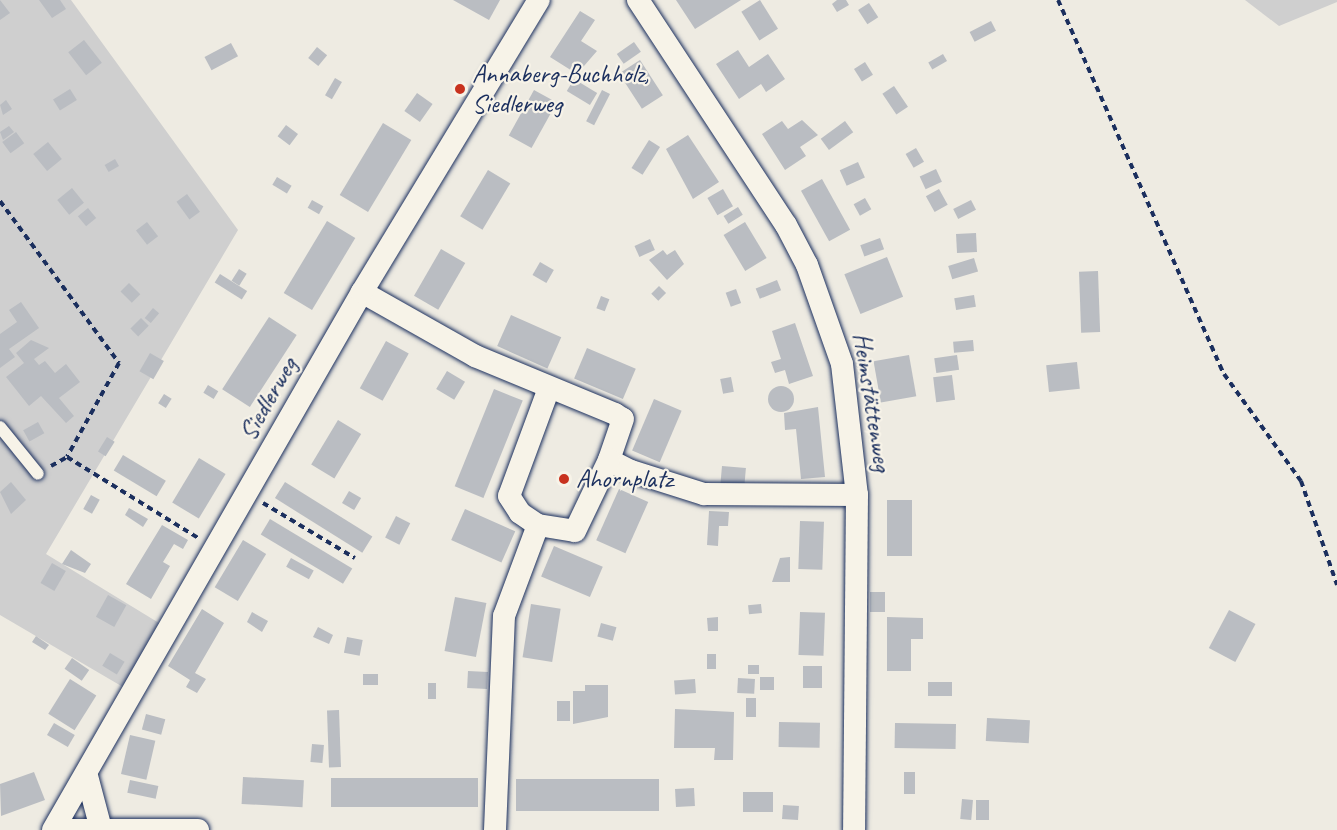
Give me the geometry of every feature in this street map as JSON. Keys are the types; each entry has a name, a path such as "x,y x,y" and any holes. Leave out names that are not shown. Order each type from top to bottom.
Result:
{"street":[{"name":"Siedlerweg","path":"52,830 87,776 109,726 247,494 362,292 539,0"},
{"name":"Heimstättenweg","path":"638,0 807,265 842,364 856,495 854,830"},
{"path":"362,292 475,356 623,419 609,459 575,531 538,525 509,496 549,388"},
{"path":"609,459 686,492 856,495"},
{"path":"495,830 504,616 538,525"},
{"path":"87,776 102,829"},
{"path":"69,830 198,830"}],"lane":[{"path":"0,427 38,474"}],"path":[{"path":"1058,0 1224,374 1301,481 1337,585"},
{"path":"0,201 119,363 67,458 38,474"},
{"path":"67,458 214,548"},
{"path":"247,494 355,558"}],"shaded area":[{"path":"0,0 71,0 238,230 46,554 159,623 123,687 0,615"},
{"path":"1245,0 1337,0 1337,2 1279,26"}],"building":[{"path":"0,0 10,13 0,20"},
{"path":"39,0 60,0 66,9 52,18"},
{"path":"453,0 500,0 489,20"},
{"path":"676,0 741,0 695,29"},
{"path":"760,0 778,29 759,40 741,12"},
{"path":"837,0 846,0 849,5 837,12 832,4"},
{"path":"869,3 878,17 867,24 858,10"},
{"path":"580,11 595,20 581,41 597,51 577,74 550,57"},
{"path":"991,21 996,31 975,42 970,32"},
{"path":"84,40 102,63 86,75 68,52"},
{"path":"634,42 641,52 624,64 617,54"},
{"path":"231,43 238,56 212,70 205,57"},
{"path":"317,47 327,55 318,66 308,58"},
{"path":"738,50 749,67 768,54 785,79 766,92 761,84 739,99 716,64"},
{"path":"943,54 947,61 932,69 928,62"},
{"path":"640,60 663,95 642,109 619,74"},
{"path":"865,62 873,75 862,82 854,69"},
{"path":"335,78 342,82 332,99 325,95"},
{"path":"574,79 597,93 590,105 567,91"},
{"path":"894,86 908,107 896,115 882,94"},
{"path":"70,89 77,100 60,111 53,100"},
{"path":"534,90 557,103 532,148 509,135"},
{"path":"602,90 610,94 594,125 586,121"},
{"path":"417,93 433,104 420,122 404,111"},
{"path":"6,100 12,109 3,115 0,105"},
{"path":"802,120 818,135 800,147 806,156 785,170 762,134 782,121 788,129"},
{"path":"845,121 853,132 829,150 821,139"},
{"path":"383,123 411,140 368,212 340,195"},
{"path":"286,125 298,134 290,145 278,136"},
{"path":"9,126 14,132 3,140 0,132"},
{"path":"16,132 24,143 10,153 2,142"},
{"path":"688,135 719,182 693,199 666,149"},
{"path":"649,140 660,147 643,175 632,168"},
{"path":"48,142 62,159 47,171 33,154"},
{"path":"916,148 924,162 914,168 906,154"},
{"path":"115,159 119,166 109,172 105,165"},
{"path":"858,162 865,178 847,186 840,170"},
{"path":"936,169 942,182 926,189 920,177"},
{"path":"488,170 510,183 482,230 460,216"},
{"path":"277,177 292,186 287,193 272,185"},
{"path":"822,179 850,230 829,241 801,191"},
{"path":"72,188 84,203 69,215 57,200"},
{"path":"723,189 733,206 717,215 707,198"},
{"path":"939,189 948,205 935,212 926,196"},
{"path":"187,194 200,212 189,219 176,202"},
{"path":"865,198 871,209 860,216 854,204"},
{"path":"312,200 323,206 319,214 308,208"},
{"path":"971,200 976,210 958,219 953,209"},
{"path":"738,207 743,215 728,224 724,216"},
{"path":"88,208 96,218 86,226 78,216"},
{"path":"327,221 355,238 312,310 284,293"},
{"path":"147,222 158,236 147,245 136,231"},
{"path":"745,222 767,258 745,271 724,235"},
{"path":"976,233 977,252 957,253 956,234"},
{"path":"880,238 884,249 864,256 860,245"},
{"path":"650,239 655,250 639,257 634,246"},
{"path":"441,249 465,263 438,310 414,296"},
{"path":"663,250 667,255 675,250 684,264 667,280 649,260"},
{"path":"887,257 903,297 860,314 844,274"},
{"path":"974,258 978,271 952,279 948,266"},
{"path":"540,262 554,270 546,283 532,275"},
{"path":"239,269 247,274 239,286 232,281"},
{"path":"1098,271 1100,332 1081,333 1079,272"},
{"path":"220,274 247,291 242,299 215,282"},
{"path":"777,280 781,290 760,299 756,289"},
{"path":"129,283 140,294 132,303 121,291"},
{"path":"659,286 666,293 658,301 651,294"},
{"path":"736,289 741,303 731,307 726,293"},
{"path":"974,295 976,307 956,310 954,298"},
{"path":"601,296 609,299 605,311 596,308"},
{"path":"21,302 39,328 9,349 15,357 0,368 0,334 17,322 9,310"},
{"path":"153,308 159,313 151,323 145,318"},
{"path":"511,315 561,337 547,368 497,346"},
{"path":"269,317 297,335 250,407 222,389"},
{"path":"141,318 149,326 138,336 130,329"},
{"path":"795,323 813,376 789,384 785,370 775,373 771,362 781,359 772,331"},
{"path":"31,340 49,348 34,359 39,365 45,361 55,373 66,364 80,382 59,398 74,416 66,423 41,396 29,406 6,377 24,363 16,353"},
{"path":"973,340 974,351 954,353 953,342"},
{"path":"386,341 409,354 383,401 360,388"},
{"path":"587,348 636,369 623,399 574,378"},
{"path":"150,353 164,361 153,379 140,371"},
{"path":"909,355 916,396 881,403 874,361"},
{"path":"957,355 959,370 936,373 934,358"},
{"path":"1077,362 1080,389 1049,392 1046,365"},
{"path":"447,371 465,382 454,400 436,389"},
{"path":"952,375 955,400 936,402 933,377"},
{"path":"731,377 734,392 723,394 720,379"},
{"path":"208,385 218,391 214,399 203,393"},
{"path":"781,386 790,390 794,399 790,408 781,412 772,408 768,399 772,390"},
{"path":"494,389 523,401 483,498 455,486"},
{"path":"164,394 172,399 166,408 158,403"},
{"path":"654,399 682,411 660,462 632,451"},
{"path":"818,407 825,477 801,479 796,429 785,430 784,413"},
{"path":"338,420 361,434 334,478 311,465"},
{"path":"38,422 44,433 29,442 23,430"},
{"path":"107,437 115,442 106,456 98,451"},
{"path":"123,455 166,481 157,496 114,470"},
{"path":"199,458 226,474 199,519 172,503"},
{"path":"722,466 746,468 744,489 720,487"},
{"path":"11,482 26,500 11,514 0,492"},
{"path":"285,482 372,537 362,553 275,498"},
{"path":"619,489 648,502 625,553 596,540"},
{"path":"349,491 361,498 354,510 342,503"},
{"path":"91,495 100,500 92,514 83,509"},
{"path":"887,500 912,500 912,556 887,556"},
{"path":"129,508 148,519 143,527 125,515"},
{"path":"465,509 515,531 501,562 451,540"},
{"path":"709,511 729,512 728,526 719,526 718,546 707,545"},
{"path":"396,516 410,523 399,545 385,537"},
{"path":"270,519 352,568 343,584 261,534"},
{"path":"800,521 824,522 822,570 798,569"},
{"path":"162,525 188,540 183,549 174,544 163,562 170,566 151,599 126,584"},
{"path":"243,540 266,554 238,601 215,587"},
{"path":"554,546 603,567 590,597 541,576"},
{"path":"71,550 91,564 85,573 62,564"},
{"path":"790,557 790,582 772,582 780,558"},
{"path":"291,558 314,571 309,579 286,567"},
{"path":"52,563 66,571 54,591 41,583"},
{"path":"870,592 885,592 885,612 870,612"},
{"path":"108,595 126,605 114,627 96,617"},
{"path":"455,597 486,603 476,657 445,651"},
{"path":"531,604 561,609 552,662 523,657"},
{"path":"761,604 762,613 749,614 748,605"},
{"path":"202,609 224,623 195,673 206,679 197,693 186,687 190,680 168,666"},
{"path":"1229,610 1255,624 1235,662 1209,648"},
{"path":"252,612 268,621 262,632 247,622"},
{"path":"800,612 825,613 823,656 798,655"},
{"path":"718,617 718,631 708,631 707,618"},
{"path":"887,617 923,618 923,639 911,639 911,671 887,671"},
{"path":"601,623 616,627 613,641 597,637"},
{"path":"318,627 333,635 329,644 313,637"},
{"path":"36,636 49,645 45,650 32,642"},
{"path":"347,637 363,640 360,656 344,653"},
{"path":"110,653 125,662 117,675 102,666"},
{"path":"707,654 716,654 716,669 707,669"},
{"path":"72,658 89,670 82,681 65,669"},
{"path":"748,665 759,665 759,674 748,674"},
{"path":"803,666 822,666 822,688 803,688"},
{"path":"468,671 488,672 487,689 467,688"},
{"path":"363,674 378,674 378,685 363,685"},
{"path":"760,677 774,677 774,690 760,690"},
{"path":"738,678 755,679 754,694 737,693"},
{"path":"70,679 96,695 75,730 48,714"},
{"path":"695,679 696,693 675,694 674,680"},
{"path":"928,682 952,682 952,696 928,696"},
{"path":"428,683 436,683 436,699 428,699"},
{"path":"585,685 608,685 608,717 573,724 573,691 585,691"},
{"path":"746,698 756,698 756,717 746,717"},
{"path":"557,701 570,701 570,721 557,721"},
{"path":"675,709 734,712 733,760 714,760 715,748 674,748"},
{"path":"327,710 339,710 341,767 329,767"},
{"path":"146,714 165,719 161,735 142,729"},
{"path":"987,718 1030,720 1029,743 986,741"},
{"path":"779,722 820,723 820,748 779,747"},
{"path":"54,723 75,735 68,747 47,735"},
{"path":"895,723 956,724 956,749 895,748"},
{"path":"130,735 155,741 146,780 121,774"},
{"path":"312,744 324,745 322,763 310,762"},
{"path":"34,772 45,800 1,816 0,784"},
{"path":"904,772 915,772 915,794 904,794"},
{"path":"243,777 304,780 303,807 242,804"},
{"path":"331,778 478,778 478,807 331,807"},
{"path":"516,779 659,779 659,811 516,811"},
{"path":"130,780 158,786 156,799 127,793"},
{"path":"694,788 695,806 676,807 675,789"},
{"path":"743,792 773,792 773,812 743,812"},
{"path":"962,799 973,800 971,820 960,819"},
{"path":"976,800 989,800 989,820 976,820"},
{"path":"783,805 799,806 798,820 782,819"}],"place":[{"name":"Annaberg-Buchholz, Siedlerweg","path":"460,89"},
{"name":"Ahornplatz","path":"564,479"}]}
